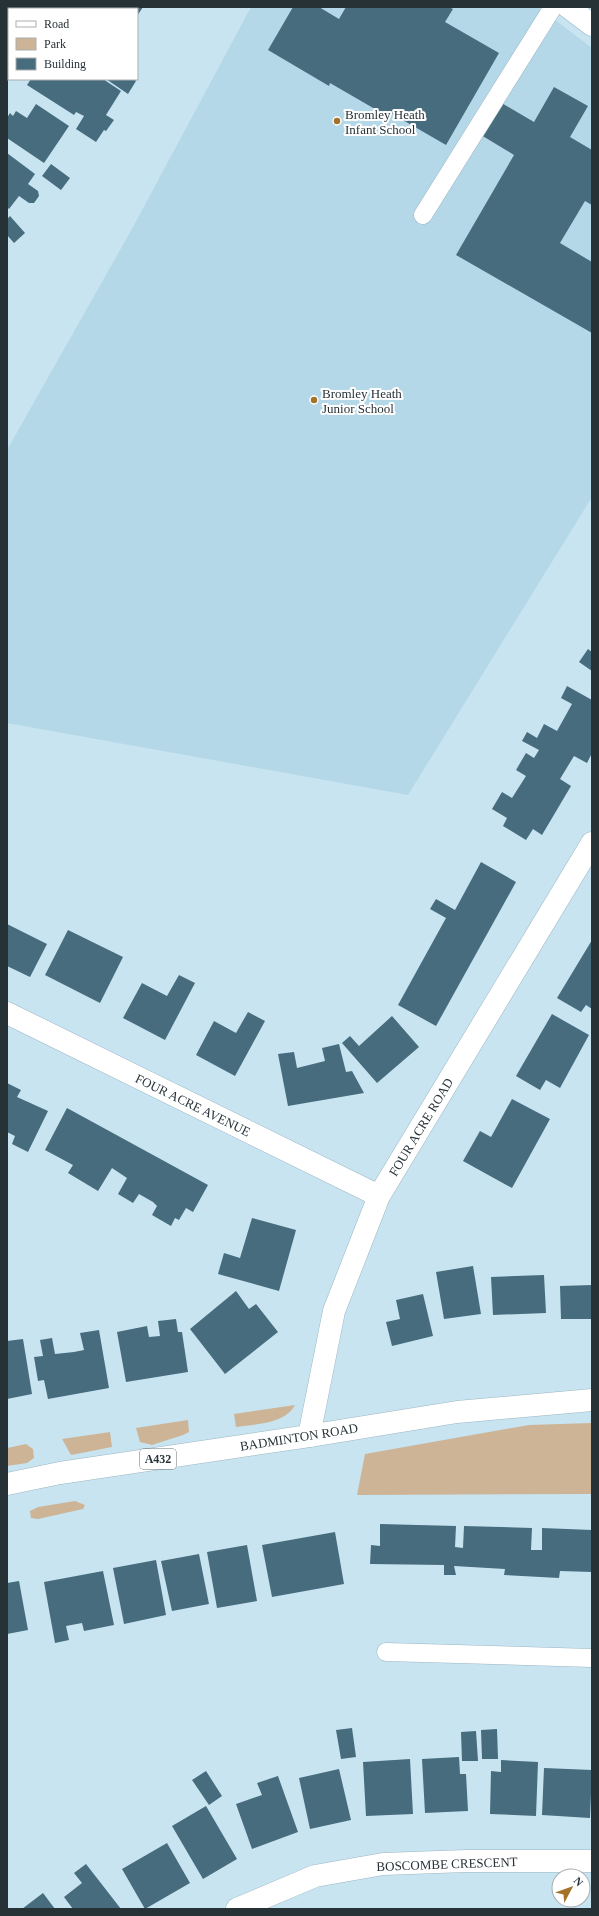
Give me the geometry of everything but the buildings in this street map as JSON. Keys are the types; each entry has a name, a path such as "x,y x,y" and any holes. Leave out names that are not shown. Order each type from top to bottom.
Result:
{"street":[{"path":"568,7 592,25"},
{"name":"FOUR ACRE ROAD","path":"310,1436 334,1311 379,1196 592,843"},
{"name":"FOUR ACRE AVENUE","path":"7,1013 379,1196"},
{"name":"BADMINTON ROAD","path":"7,1484 60,1474 457,1412 592,1400"},
{"name":"BOSCOMBE CRESCENT","path":"237,1909 315,1876 383,1864 466,1861 592,1861"}],"lane":[{"path":"423,215 553,7"},
{"path":"386,1652 592,1658"}],"shaded area":[{"name":"Bromley Heath Junior School","path":"251,7 538,7 592,48 592,497 408,795 7,723 7,450 133,227"}],"green space":[{"path":"295,1405 284,1416 277,1420 261,1424 236,1427 234,1414"},
{"path":"188,1420 189,1432 183,1435 152,1445 140,1442 136,1428"},
{"path":"592,1423 592,1494 357,1495 365,1454 529,1425"},
{"path":"110,1432 112,1447 71,1455 62,1439"},
{"path":"26,1444 33,1449 34,1458 27,1463 7,1466 7,1448"},
{"path":"75,1501 85,1505 83,1509 38,1519 31,1518 30,1511 38,1507"}],"place":[{"name":"Bromley Heath Infant School","path":"337,121"},
{"name":"Bromley Heath Junior School","path":"314,400"}]}
